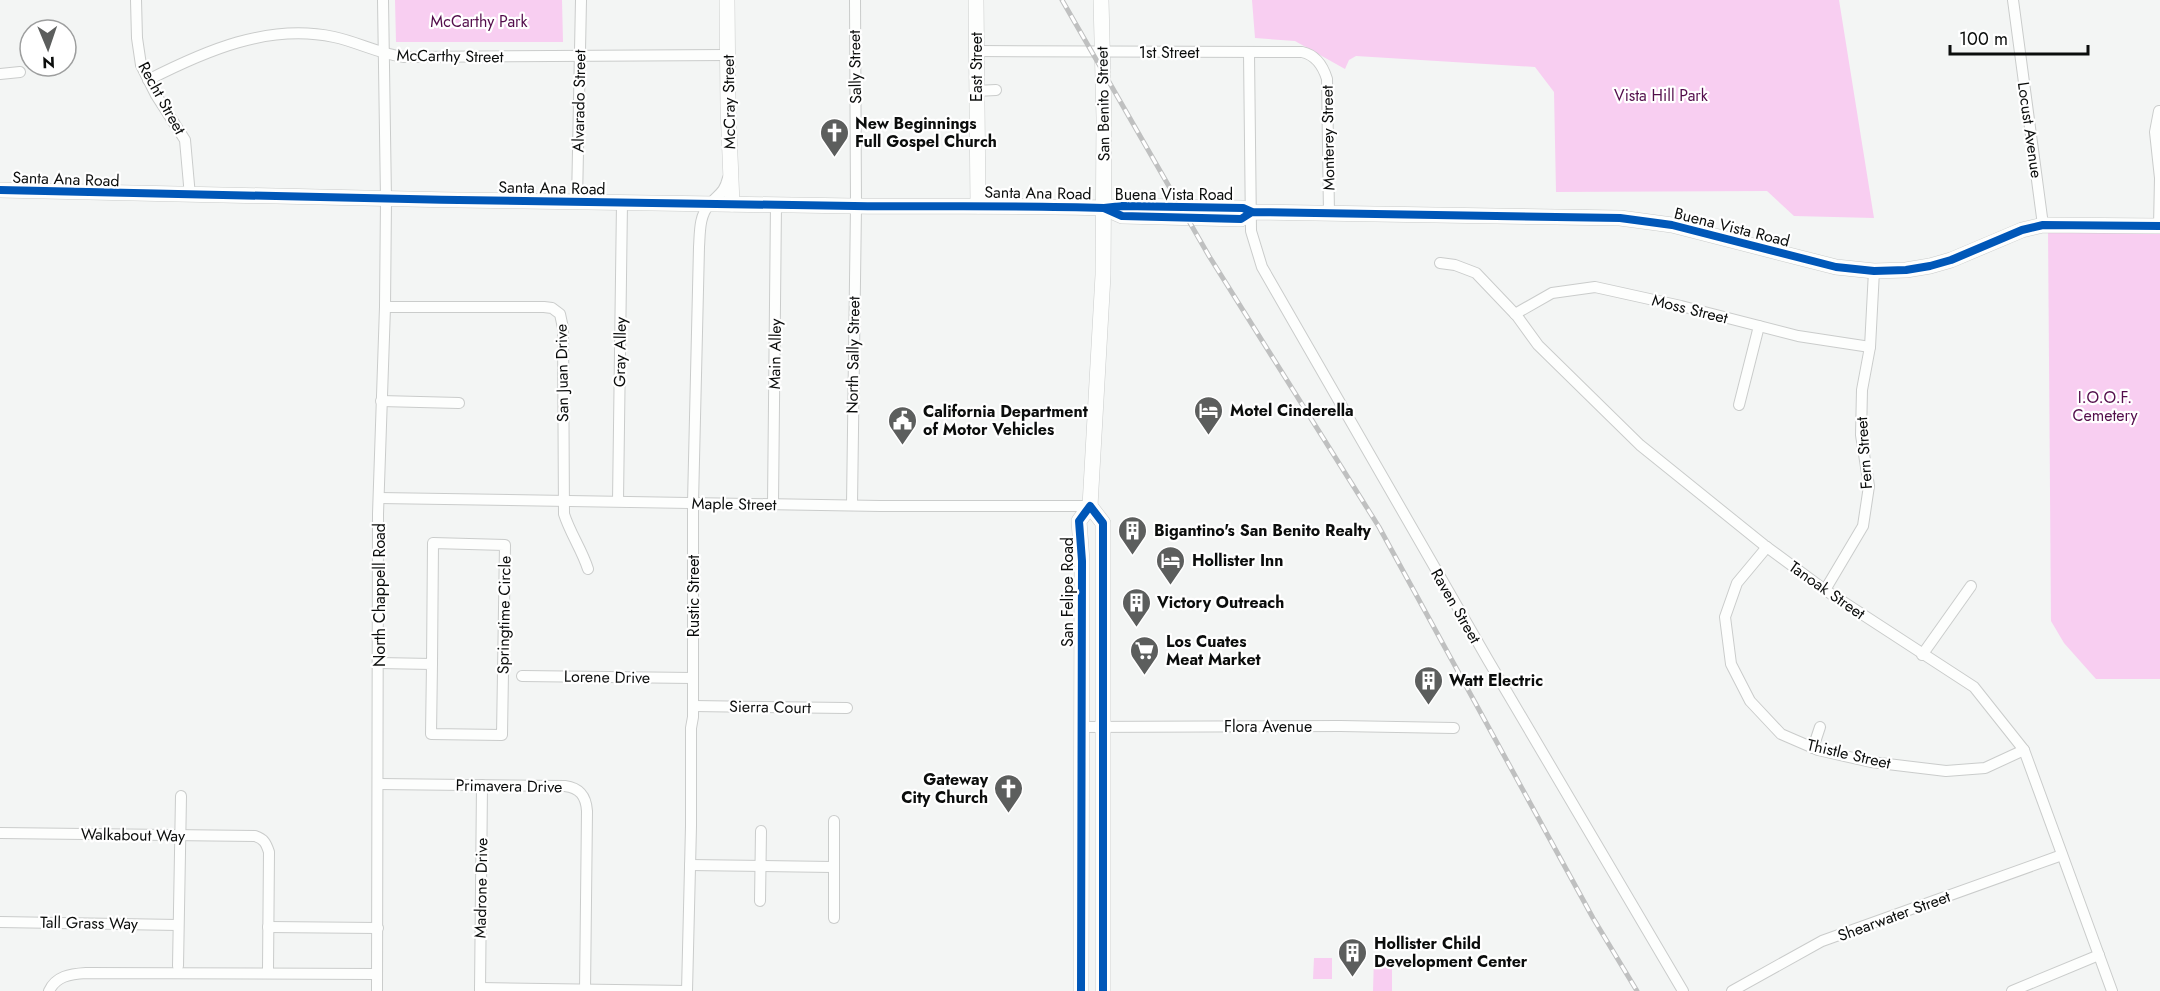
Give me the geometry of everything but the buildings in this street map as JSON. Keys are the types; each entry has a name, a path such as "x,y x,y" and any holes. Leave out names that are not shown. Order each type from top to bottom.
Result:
{"street":[{"name":"Recht Street","path":"136,0 139,56 148,80 185,140 190,196"},
{"name":"North Chappell Road","path":"377,991 379,498 386,199 384,0"},
{"name":"Alvarado Street","path":"577,201 581,0"},
{"name":"McCray Street","path":"727,0 732,204"},
{"name":"Sally Street","path":"855,0 856,206"},
{"name":"East Street","path":"976,0 975,91 978,206"},
{"name":"San Benito Street","path":"1101,0 1104,208"},
{"name":"Locust Avenue","path":"2013,0 2043,225"},
{"name":"McCarthy Street","path":"148,80 219,47 248,39 301,34 334,37 384,54 404,57 728,56"},
{"name":"1st Street","path":"975,51 1302,52 1309,54 1321,65"},
{"name":"Raven Street","path":"1249,53 1251,231 1262,267 1494,670 1683,991"},
{"name":"Monterey Street","path":"1321,65 1327,80 1328,91 1329,214"},
{"path":"0,74 18,72"},
{"path":"975,91 996,90"},
{"path":"2159,111 2155,132 2160,178 2159,226"},
{"name":"Rustic Street","path":"687,991 693,706 693,503 699,247 701,221 710,204 726,188 731,169"},
{"name":"Santa Ana Road","path":"0,190 190,196 856,206 1039,205 1104,208"},
{"name":"Gray Alley","path":"618,501 622,203"},
{"name":"Main Alley","path":"773,504 776,204"},
{"name":"North Sally Street","path":"852,505 856,206"},
{"name":"Buena Vista Road","path":"1104,208 1122,206 1243,208 1252,212 1620,218 1672,225 1836,267 1875,271 1906,270 1930,266 1951,260 2022,230 2043,225 2159,226"},
{"name":"San Felipe Road","path":"1081,991 1082,561 1079,521 1090,506 1103,275 1104,208"},
{"name":"Tanoak Street","path":"1440,263 1455,265 1476,273 1515,314 1538,345 1640,445 1767,547 1825,590 1974,687 2024,750 2112,991"},
{"name":"Fern Street","path":"1825,590 1863,526 1869,486 1861,435 1862,390 1870,347 1875,271"},
{"name":"Moss Street","path":"1515,314 1552,293 1595,287 1798,336 1870,347"},
{"name":"San Juan Drive","path":"385,307 544,307 560,314 563,328 563,501"},
{"path":"1739,405 1759,326"},
{"path":"381,401 459,403"},
{"name":"Maple Street","path":"379,498 1090,506"},
{"path":"563,501 568,525 583,553 588,569"},
{"path":"1090,506 1103,523 1102,991"},
{"name":"Springtime Circle","path":"433,543 505,544 502,735 431,734 432,664 433,543"},
{"name":"Thistle Street","path":"1767,547 1737,583 1725,617 1731,664 1750,700 1780,734 1813,748 1871,762 1946,771 1985,768 2024,750"},
{"path":"1922,655 1971,586"},
{"path":"379,663 432,664"},
{"name":"Lorene Drive","path":"522,676 693,678"},
{"name":"Sierra Court","path":"693,706 847,708"},
{"name":"Flora Avenue","path":"1081,727 1455,728"},
{"path":"1813,748 1820,727"},
{"name":"Primavera Drive","path":"379,784 565,786 577,789 585,799 587,822 585,991"},
{"name":"Madrone Drive","path":"480,989 482,785"},
{"path":"178,966 181,796"},
{"path":"834,821 834,918"},
{"path":"760,901 761,831"},
{"name":"Walkabout Way","path":"0,833 255,836 265,842 269,852 268,927"},
{"name":"Shearwater Street","path":"1732,991 1822,941 2062,855"},
{"path":"690,865 833,867"},
{"name":"Tall Grass Way","path":"0,922 178,925"},
{"path":"268,969 268,927 378,928"},
{"path":"2012,991 2099,955"},
{"path":"49,991 61,978 86,973 377,974"},
{"path":"480,989 687,991"}],"green space":[{"name":"McCarthy Park","path":"395,0 562,0 563,42 396,42"},
{"name":"Vista Hill Park","path":"1252,0 1839,0 1874,218 1794,216 1767,191 1556,192 1554,92 1535,67 1356,56 1349,60 1345,69 1295,41 1255,38"},
{"name":"I.O.O.F. Cemetery","path":"2048,230 2160,234 2160,679 2096,679 2064,643 2051,621"},
{"path":"1374,957 1392,957 1392,991 1373,991"},
{"path":"1314,958 1332,958 1332,979 1313,979"}],"railway":[{"path":"1062,0 1209,256 1379,527 1593,918 1637,991"}],"cycle path":[{"path":"0,190 534,201 1104,208"},
{"path":"1252,212 1241,219 1122,216 1104,208 1122,206 1243,208 1252,212 1620,218 1672,225 1836,267 1874,271 1906,270 1930,266 1951,260 2022,230 2043,225 2160,226"},
{"path":"1081,991 1082,561 1079,521 1090,506 1103,523 1103,991"}],"place":[{"name":"New Beginnings Full Gospel Church","path":"834,158"},
{"name":"Motel Cinderella","path":"1209,436"},
{"name":"California Department of Motor Vehicles","path":"902,446"},
{"name":"Bigantino's San Benito Realty","path":"1133,556"},
{"name":"Hollister Inn","path":"1171,586"},
{"name":"Victory Outreach","path":"1136,628"},
{"name":"Los Cuates Meat Market","path":"1145,676"},
{"name":"Watt Electric","path":"1428,706"},
{"name":"Gateway City Church","path":"1009,814"},
{"name":"Hollister Child Development Center","path":"1353,978"}]}
